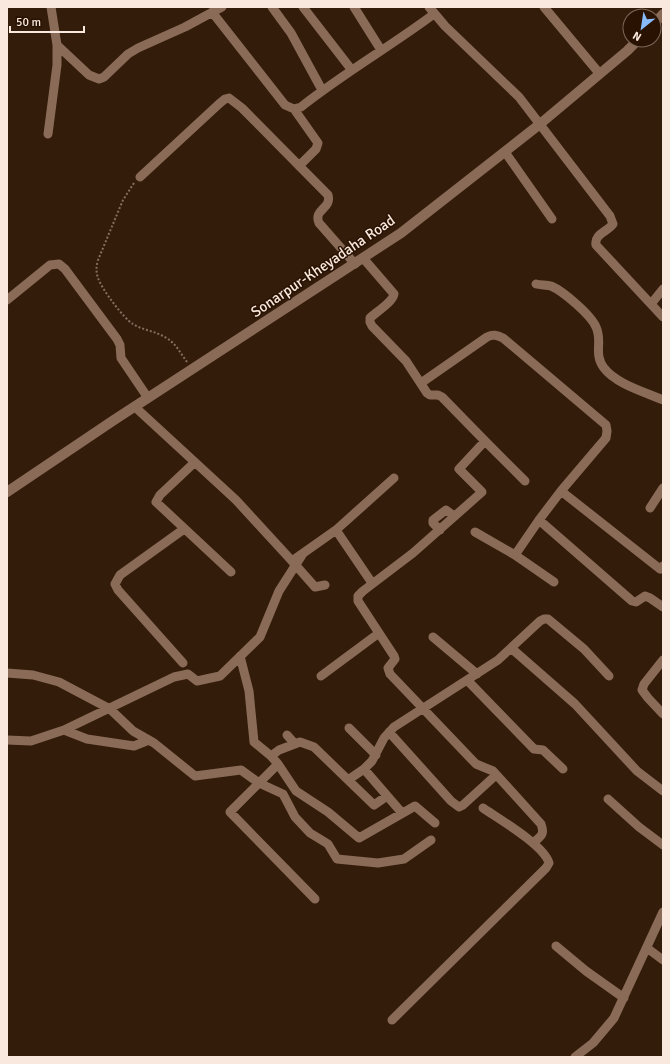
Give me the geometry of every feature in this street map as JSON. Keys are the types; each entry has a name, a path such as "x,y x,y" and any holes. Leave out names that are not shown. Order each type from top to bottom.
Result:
{"main road":[{"name":"Sonarpur-Kheyadaha Road","path":"7,492 401,233 540,124 630,48"}],"street":[{"path":"48,134 57,65 57,45 51,7"},
{"path":"57,45 89,74 99,79 104,77 128,54 138,48 185,28 222,7"},
{"path":"272,7 291,33 322,90"},
{"path":"303,7 351,69"},
{"path":"354,7 381,50"},
{"path":"544,7 599,74"},
{"path":"294,109 301,106 351,69 402,38 431,10 519,97 610,216 613,224 597,237 596,245 663,317"},
{"path":"212,12 285,105 294,109 318,142 316,149 299,166"},
{"path":"140,177 225,99 229,98 242,108 328,195 328,203 318,214 317,219 319,223 394,294 394,297 370,318 372,326 406,361 430,395 438,395 447,401 484,441 525,481"},
{"path":"505,152 552,219"},
{"path":"8,297 50,265 59,264 65,269 117,339 120,345 121,358 148,398"},
{"path":"536,284 551,286 567,296 583,310 596,327 599,342 597,355 603,367 613,377 663,400"},
{"path":"651,304 663,289"},
{"path":"421,383 491,335 496,335 504,338 606,425 606,438 561,491 515,555"},
{"path":"135,407 247,511 315,587 325,585"},
{"path":"484,441 459,469 482,492 413,553 372,583 358,596 358,601 394,656 395,659 388,668 388,671 476,764 489,768 542,824 544,830 533,843"},
{"path":"195,462 157,499 156,502 231,572"},
{"path":"7,740 31,740 64,730 174,677 188,674 197,681 220,676 260,637 279,591 294,563 302,555 336,530 394,478"},
{"path":"561,491 660,569 663,566"},
{"path":"650,508 662,493"},
{"path":"539,520 632,602 636,602 645,596 663,607"},
{"path":"184,529 120,576 115,584 118,590 184,663"},
{"path":"336,530 372,583"},
{"path":"475,532 515,555 554,582"},
{"path":"348,780 364,769 376,755 380,745 394,727 498,660 544,618 548,619 584,649 609,676"},
{"path":"321,676 379,633"},
{"path":"433,637 477,674"},
{"path":"511,648 575,704 637,771 663,791"},
{"path":"240,656 249,691 254,742 278,764 296,791 328,812 359,838 415,806 435,823"},
{"path":"663,660 644,684 642,690 663,714"},
{"path":"7,673 33,675 59,682 110,709 133,731 170,754 195,776 241,770 259,783 283,794 295,817 310,833 328,844 337,859 378,863 404,859 431,840"},
{"path":"467,680 534,749 543,750 563,770"},
{"path":"349,728 376,755"},
{"path":"64,730 87,739 134,746 149,740"},
{"path":"389,732 451,801 459,807 496,775"},
{"path":"287,735 295,744"},
{"path":"271,756 279,750 300,742 314,747 374,805 387,796"},
{"path":"278,764 230,812 315,899"},
{"path":"364,769 402,813"},
{"path":"608,799 639,827 663,845"},
{"path":"392,1020 546,868 549,863 548,858 533,843 482,808"},
{"path":"575,1057 593,1043 614,1018 663,912"},
{"path":"556,946 586,971 624,998"},
{"path":"647,948 663,960"}],"path":[{"path":"140,177 132,185 123,200 98,260 96,269 98,279 102,287 128,320 140,328 161,334 172,342 192,370"}]}
